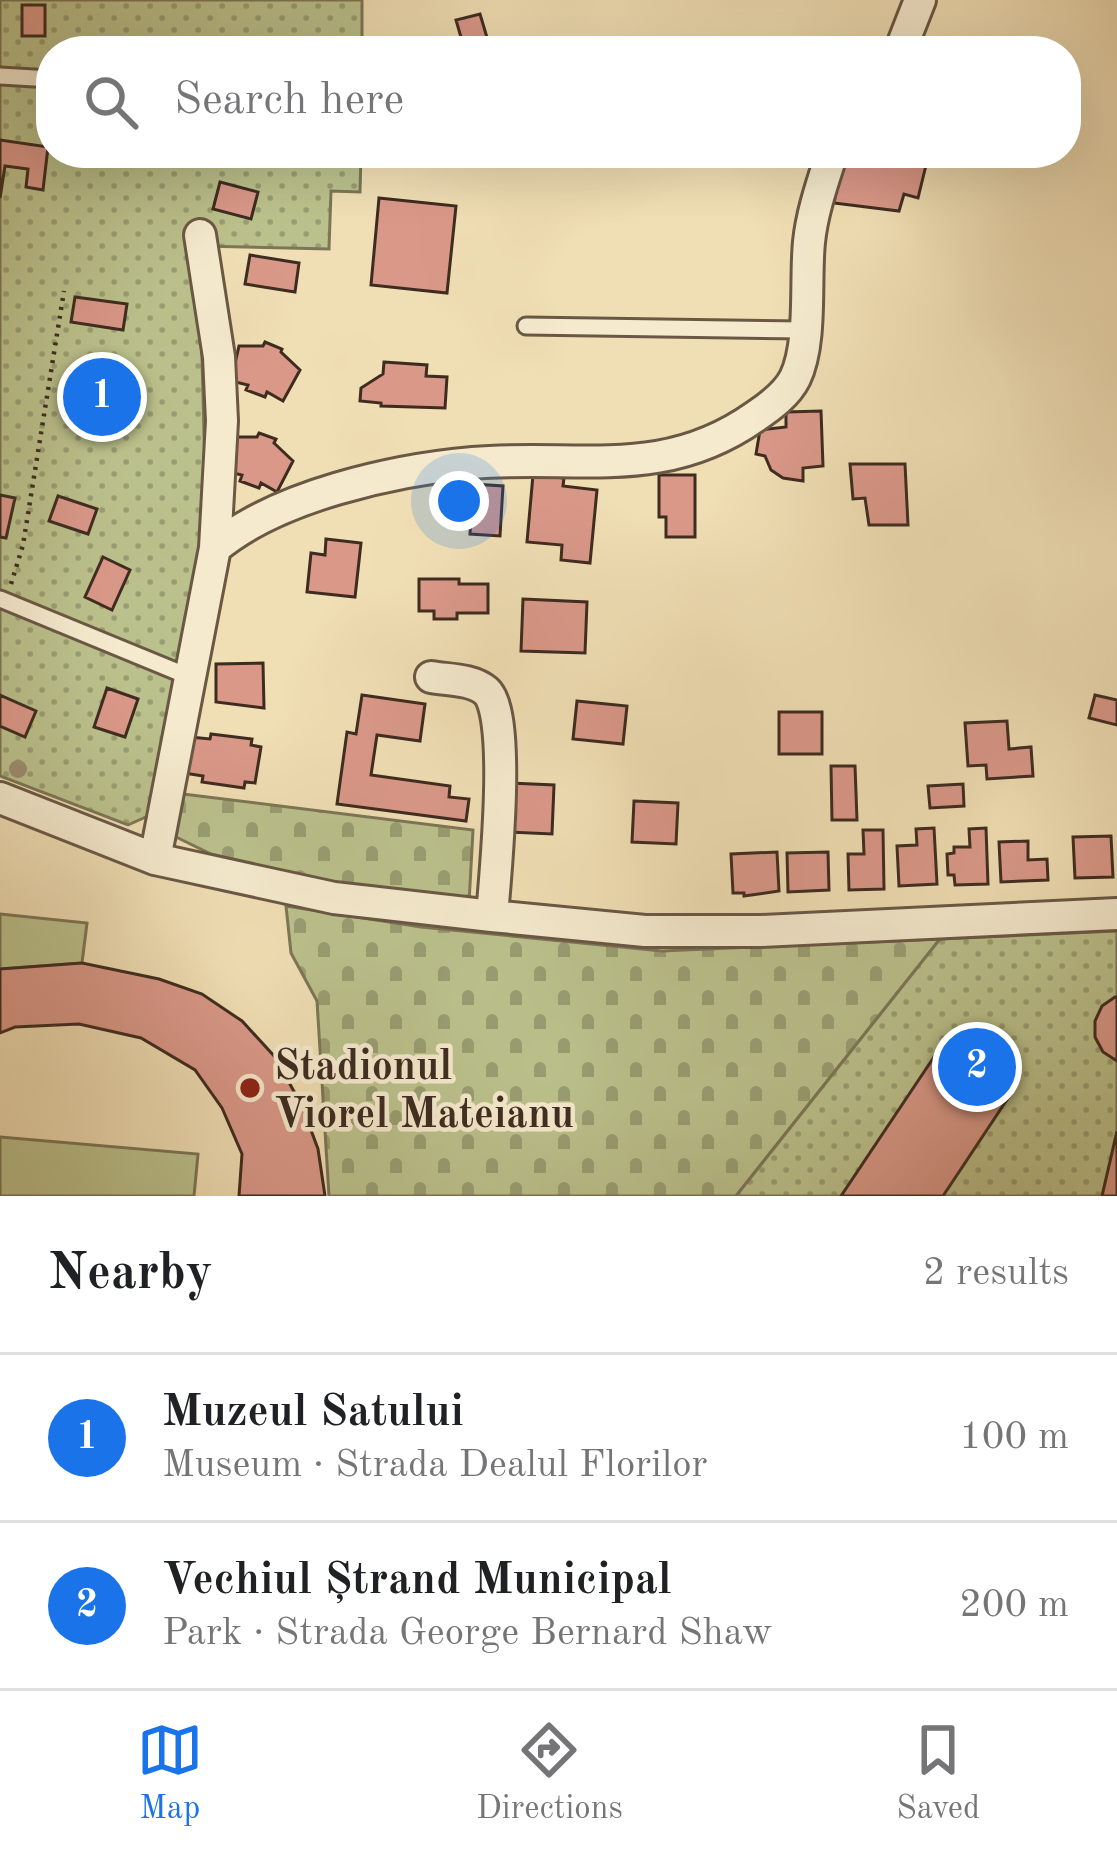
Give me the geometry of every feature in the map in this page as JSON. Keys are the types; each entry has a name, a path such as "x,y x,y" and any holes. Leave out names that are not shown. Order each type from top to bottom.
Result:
{"street":[{"path":"906,36 920,0"},
{"path":"215,548 261,516 349,487 439,467 669,457 725,438 772,405 793,382 801,360 809,236 828,168"},
{"path":"155,859 215,548 222,422 219,356 200,235"},
{"path":"431,677 471,683 486,691 499,716 492,916"},
{"path":"0,798 155,859 334,898 492,916 645,931 761,931 1117,914"}],"lane":[{"path":"0,76 36,78"},
{"path":"526,326 803,330"},
{"path":"3,600 190,677"}],"path":[{"path":"3,600 23,544 64,291"}],"green space":[{"path":"0,0 362,0 362,36 36,36 36,168 361,168 360,192 331,191 329,249 199,246 207,544 148,816 128,825 0,776"},
{"path":"183,794 473,830 469,903 336,885 211,854 176,837"},
{"path":"286,906 421,927 662,951 940,939 736,1196 329,1196 317,1001 291,953"},
{"path":"0,914 87,923 82,963 0,969"},
{"path":"1117,931 1117,1196 736,1196 940,939"},
{"path":"0,1137 198,1154 194,1196 0,1196"}],"building":[{"path":"22,5 45,5 45,36 22,36"},
{"path":"480,14 487,36 461,36 456,20"},
{"path":"0,140 36,145 36,168 46,168 43,190 26,187 28,169 5,166 0,198"},
{"path":"840,168 925,168 918,198 904,194 899,211 834,203"},
{"path":"220,182 258,192 251,219 213,209"},
{"path":"379,198 456,206 447,293 371,285"},
{"path":"250,255 299,263 295,292 245,284"},
{"path":"75,297 127,304 123,330 71,322"},
{"path":"265,342 282,349 300,370 283,401 231,381 239,346 263,346"},
{"path":"384,362 427,365 426,376 447,377 445,408 360,401 361,388 383,374"},
{"path":"821,411 823,466 803,468 803,481 783,478 771,470 765,456 756,454 760,430 786,427 786,412"},
{"path":"259,433 276,439 274,443 293,461 277,492 261,483 259,488 240,481 242,475 225,471 232,437 257,437"},
{"path":"850,464 905,464 908,525 869,525 865,498 853,499"},
{"path":"533,475 564,478 563,486 597,490 590,563 561,560 562,545 527,542"},
{"path":"659,475 695,475 695,537 666,537 666,517 659,517"},
{"path":"458,483 503,486 500,536 470,534 471,518 456,518"},
{"path":"0,495 15,498 6,538 0,537"},
{"path":"58,496 97,509 88,534 49,521"},
{"path":"326,539 361,543 355,597 307,592 311,553 325,555"},
{"path":"103,557 130,570 112,610 85,597"},
{"path":"419,579 488,584 488,613 434,619 434,611 419,611"},
{"path":"523,599 587,602 585,653 521,651"},
{"path":"263,663 264,708 216,702 216,664"},
{"path":"107,688 138,699 125,737 94,727"},
{"path":"0,695 36,711 25,737 0,726"},
{"path":"362,695 425,704 420,741 377,735 371,775 450,786 449,797 469,799 466,821 337,804 347,732 356,734"},
{"path":"1095,695 1117,700 1117,725 1089,718"},
{"path":"577,701 627,706 623,744 573,739"},
{"path":"779,712 822,712 822,754 779,754"},
{"path":"1007,721 1009,749 1031,747 1033,776 987,779 986,765 968,766 965,723"},
{"path":"211,734 252,739 251,745 261,747 255,783 245,782 244,788 202,782 203,776 184,773 189,737 210,739"},
{"path":"831,766 855,766 857,820 832,820"},
{"path":"510,783 554,785 552,834 508,832"},
{"path":"963,784 964,806 930,808 928,786"},
{"path":"634,801 678,803 676,844 632,842"},
{"path":"934,828 937,884 899,886 897,846 917,845 916,829"},
{"path":"986,828 988,884 955,885 954,875 948,875 947,854 954,853 954,847 970,847 969,829"},
{"path":"863,830 883,830 884,889 849,890 848,854 864,854"},
{"path":"1111,836 1113,877 1075,878 1073,837"},
{"path":"1028,841 1028,860 1047,859 1048,880 1001,882 999,842"},
{"path":"777,852 779,891 733,893 731,854"},
{"path":"828,852 829,890 788,892 787,853"},
{"name":"Stadionul Viorel Mateianu","path":"82,963 159,979 202,994 242,1021 275,1057 302,1106 318,1149 325,1196 239,1196 242,1154 222,1108 195,1070 141,1038 79,1024 15,1027 0,1033 0,969"},
{"path":"1115,997 1117,1061 1103,1052 1095,1037 1102,1006"},
{"path":"946,1039 1016,1086 943,1196 841,1196"},
{"path":"1117,1131 1117,1196 1102,1196"}],"place":[{"name":"Muzeul Satului","path":"102,397"},
{"name":"Vechiul Ștrand Municipal","path":"977,1067"},
{"name":"Stadionul Viorel Mateianu","path":"250,1088"}]}
